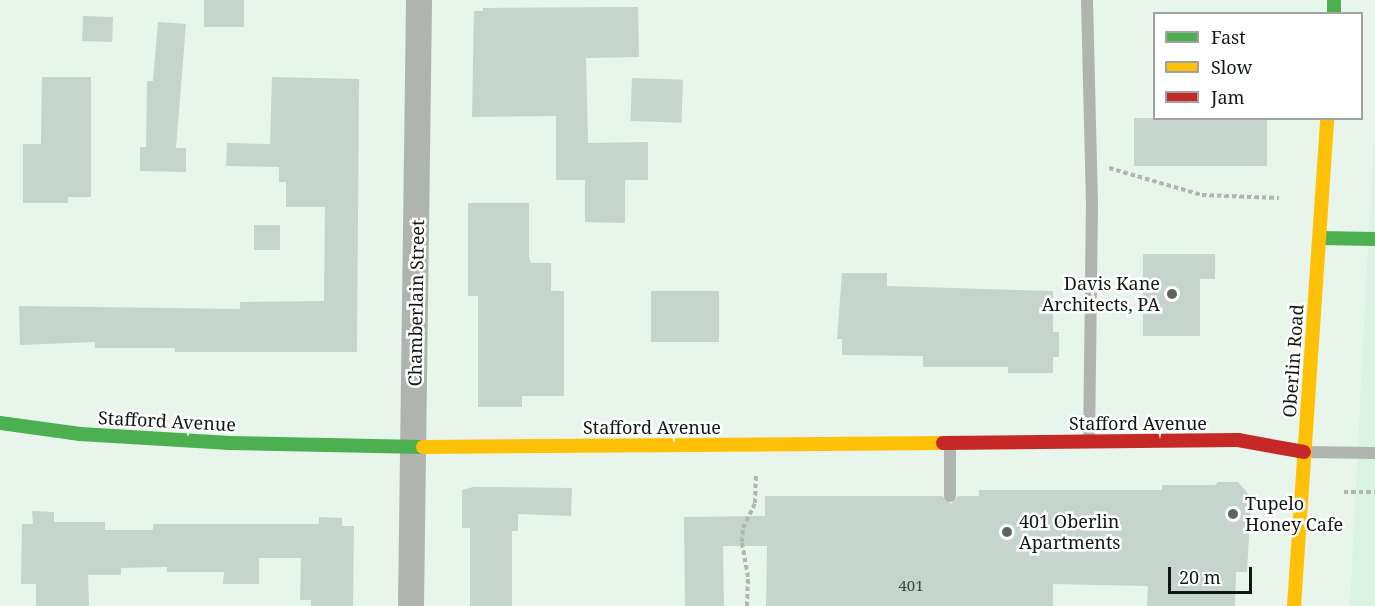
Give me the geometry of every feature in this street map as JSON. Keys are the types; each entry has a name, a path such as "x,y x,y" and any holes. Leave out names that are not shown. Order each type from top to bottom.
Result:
{"street":[{"name":"Chamberlain Street","path":"411,606 419,0"},
{"name":"Oberlin Road","path":"1294,606 1327,120"},
{"path":"1320,238 1375,239"},
{"name":"Stafford Avenue","path":"0,423 80,435 230,443 756,444 1238,440 1304,452"}],"lane":[{"path":"1087,0 1092,201 1089,441"},
{"path":"950,443 950,496"},
{"path":"1304,452 1375,453"}],"path":[{"path":"1109,168 1202,195 1279,198"},
{"path":"747,606 748,577 742,542 743,528 755,504 756,444"},
{"path":"1344,492 1375,492"}],"shaded area":[{"path":"1375,134 1375,606 1350,606 1369,221"}],"building":[{"path":"204,0 244,0 244,27 204,27"},
{"path":"638,7 639,57 586,58 588,143 648,142 648,180 625,180 625,223 585,222 585,180 556,180 556,116 472,117 474,11 483,11 483,8"},
{"path":"83,16 113,17 112,42 82,41"},
{"path":"158,22 186,24 176,148 186,148 186,172 140,171 140,147 146,147 147,81 153,81"},
{"path":"42,77 91,77 91,197 68,197 68,203 23,203 23,144 41,144"},
{"path":"272,77 359,79 357,352 175,352 175,348 95,348 95,342 20,345 19,306 240,309 240,302 324,301 325,207 286,207 286,182 279,182 279,167 226,166 227,143 270,144"},
{"path":"632,78 683,80 681,123 630,121"},
{"path":"1134,118 1267,120 1267,166 1134,166"},
{"path":"468,203 529,203 531,263 551,263 551,291 564,291 564,396 522,396 522,407 478,407 478,296 468,296"},
{"path":"254,225 280,225 280,250 254,250"},
{"path":"1143,254 1215,254 1215,279 1200,279 1200,336 1143,336"},
{"path":"842,273 887,273 887,286 1053,291 1053,332 1059,332 1059,357 1053,357 1053,373 1008,373 1008,367 923,367 923,356 842,355 842,339 837,339"},
{"path":"651,291 719,291 719,342 651,342"},
{"name":"401 Oberlin Apartments","path":"1218,482 1238,482 1251,497 1247,572 1236,572 1235,606 1147,606 1148,586 1053,584 1053,606 766,606 767,546 723,546 724,606 685,606 684,517 765,516 765,496 942,496 951,504 958,496 979,496 979,490 1162,490 1162,485 1215,485"},
{"path":"473,487 572,488 571,516 518,514 518,531 512,531 512,606 470,606 470,528 462,528 462,490"},
{"path":"32,511 54,512 54,522 105,522 105,530 153,530 153,524 319,524 319,517 342,518 342,526 354,526 353,606 311,606 311,600 300,600 301,558 259,558 259,584 223,584 224,572 167,572 167,567 121,568 121,575 88,575 89,606 36,606 36,584 21,584 22,524 33,524"}],"traffic: fast":[{"path":"1334,0 1334,12"},
{"path":"1320,238 1375,239"},
{"path":"0,423 80,434 230,443 423,447"}],"traffic: slow":[{"path":"1294,606 1327,120"},
{"path":"423,447 943,443"}],"traffic: jam":[{"path":"943,443 1238,440 1304,452"}],"place":[{"name":"Davis Kane Architects, PA","path":"1172,294"},
{"name":"Tupelo Honey Cafe","path":"1233,514"},
{"name":"401 Oberlin Apartments","path":"1007,532"}]}
